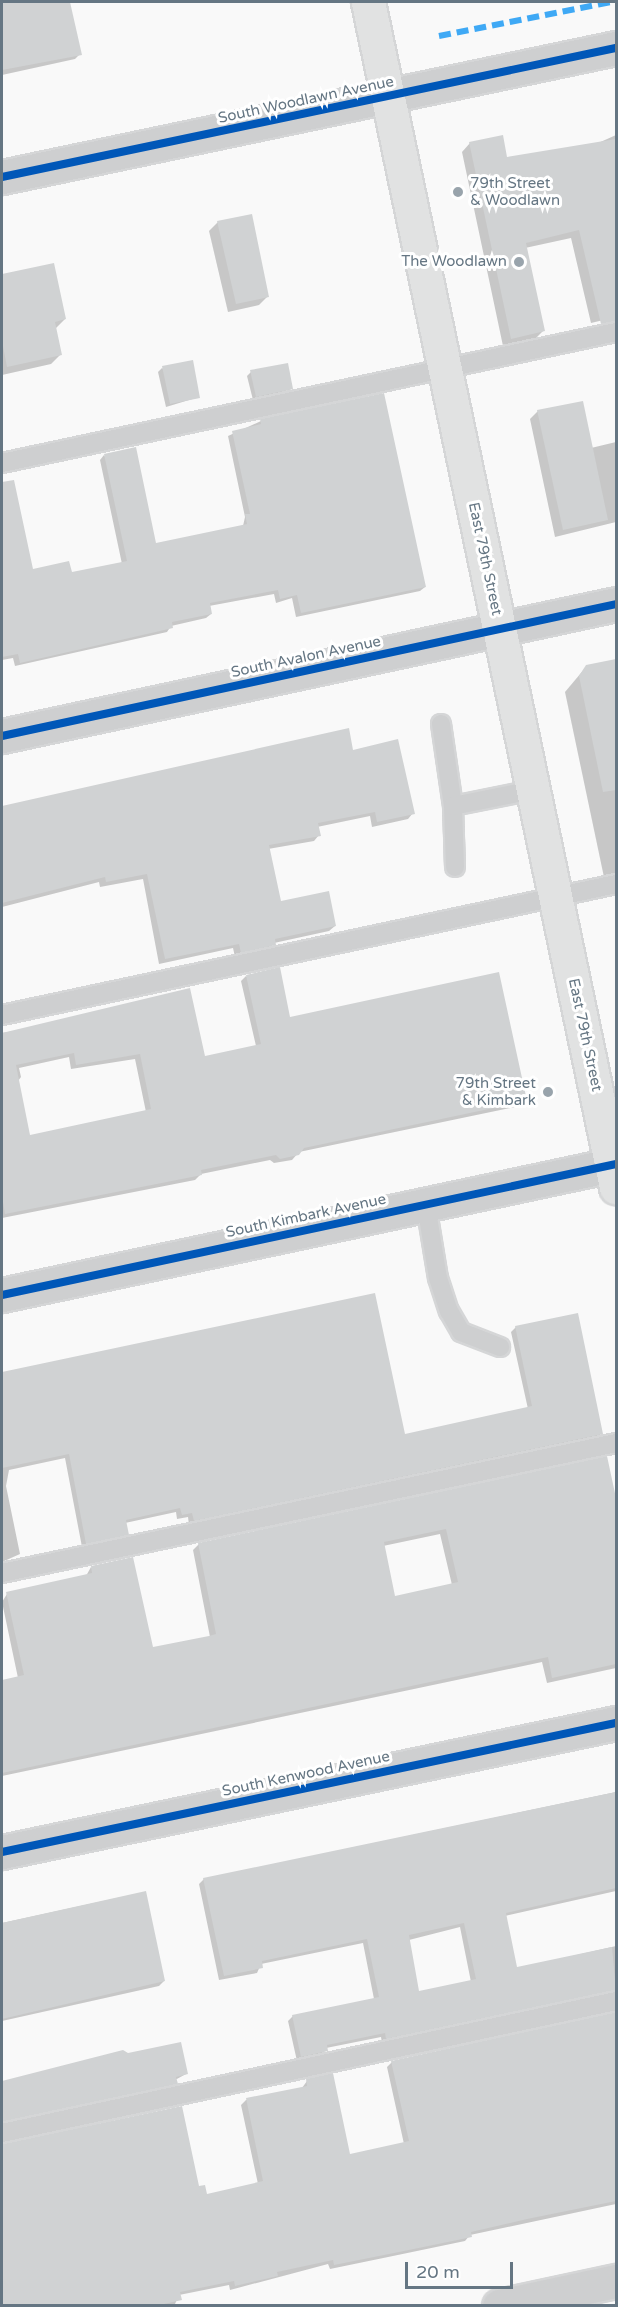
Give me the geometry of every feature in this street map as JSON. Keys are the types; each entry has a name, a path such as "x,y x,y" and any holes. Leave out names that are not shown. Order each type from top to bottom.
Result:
{"main road":[{"name":"East 79th Street","path":"368,2 615,1172"}],"street":[{"name":"South Woodlawn Avenue","path":"2,177 616,48"},
{"name":"South Avalon Avenue","path":"2,736 616,604"},
{"name":"South Kimbark Avenue","path":"2,1295 426,1204 615,1172"},
{"name":"South Kenwood Avenue","path":"2,1852 616,1723"},
{"path":"500,2306 616,2281"}],"lane":[{"path":"2,463 616,332"},
{"path":"441,724 453,806 455,867"},
{"path":"453,806 533,790"},
{"path":"2,1015 616,884"},
{"path":"426,1204 438,1278 449,1311 460,1332 500,1347"},
{"path":"2,1573 616,1443"},
{"path":"2,2133 616,2001"}],"building":[{"path":"2,2 70,2 82,55 2,70"},
{"path":"503,135 507,157 616,139 616,321 601,324 579,230 526,243 545,331 511,339 469,142"},
{"path":"252,214 269,297 236,304 217,221"},
{"path":"54,263 66,319 55,322 62,355 7,367 2,341 2,274"},
{"path":"193,360 200,398 170,404 162,366"},
{"path":"288,363 293,389 256,397 250,370"},
{"path":"384,393 426,587 301,613 297,595 280,599 278,590 210,603 212,614 172,622 173,628 20,663 18,654 2,657 2,482 14,480 33,569 69,561 72,572 127,561 104,454 136,447 156,543 247,524 245,514 250,514 232,431 261,424 260,419"},
{"path":"583,401 608,520 563,530 537,410"},
{"path":"616,659 616,790 603,792 579,676 586,665"},
{"path":"349,728 353,750 398,739 415,814 377,822 375,812 318,823 321,836 269,845 281,901 329,891 336,926 275,939 276,945 241,953 239,944 165,959 147,874 106,882 105,877 2,903 2,806"},
{"path":"280,967 290,1017 499,972 527,1101 304,1148 299,1155 280,1159 276,1155 201,1170 202,1175 5,1214 2,1196 2,1033 190,988 205,1056 261,1044 246,975","holes":["74,1053 76,1065 140,1054 151,1109 30,1135 16,1065"]},
{"path":"375,1293 405,1434 532,1406 515,1326 578,1313 603,1434 194,1521 192,1513 182,1515 180,1508 126,1520 129,1535 86,1544 69,1454 2,1468 2,1372"},
{"path":"607,1456 616,1498 616,1664 552,1678 548,1657 2,1773 2,1680 24,1675 6,1592 92,1573 91,1566 133,1557 153,1647 209,1636 216,1634 198,1543","holes":["446,1529 458,1582 395,1596 384,1542"]},
{"path":"616,1792 616,1888 506,1913 517,1967 612,1947 616,1990 386,2039 385,2033 327,2045 328,2051 301,2057 292,2015 379,1997 367,1939 262,1961 263,1968 224,1976 203,1878","holes":["464,1923 476,1979 419,1991 409,1935"]},
{"path":"146,1891 165,1981 2,2019 2,1923"},
{"path":"616,2012 616,2201 471,2232 472,2237 334,2265 333,2260 277,2272 278,2276 235,2286 234,2281 180,2292 182,2300 155,2306 2,2306 2,2144 182,2106 199,2186 205,2185 207,2194 263,2181 246,2098 307,2086 306,2079 333,2073 350,2154 409,2141 391,2061"},
{"path":"181,2042 188,2074 176,2077 178,2084 2,2122 2,2081 123,2050 128,2053"}],"marked path":[{"path":"439,36 610,2"}],"cycle path":[{"path":"2,177 616,48"},
{"path":"2,736 616,604"},
{"path":"2,1295 616,1164"},
{"path":"2,1852 616,1723"}],"place":[{"name":"79th Street & Woodlawn","path":"458,192"},
{"name":"The Woodlawn","path":"519,262"},
{"name":"79th Street & Kimbark","path":"548,1092"}]}
